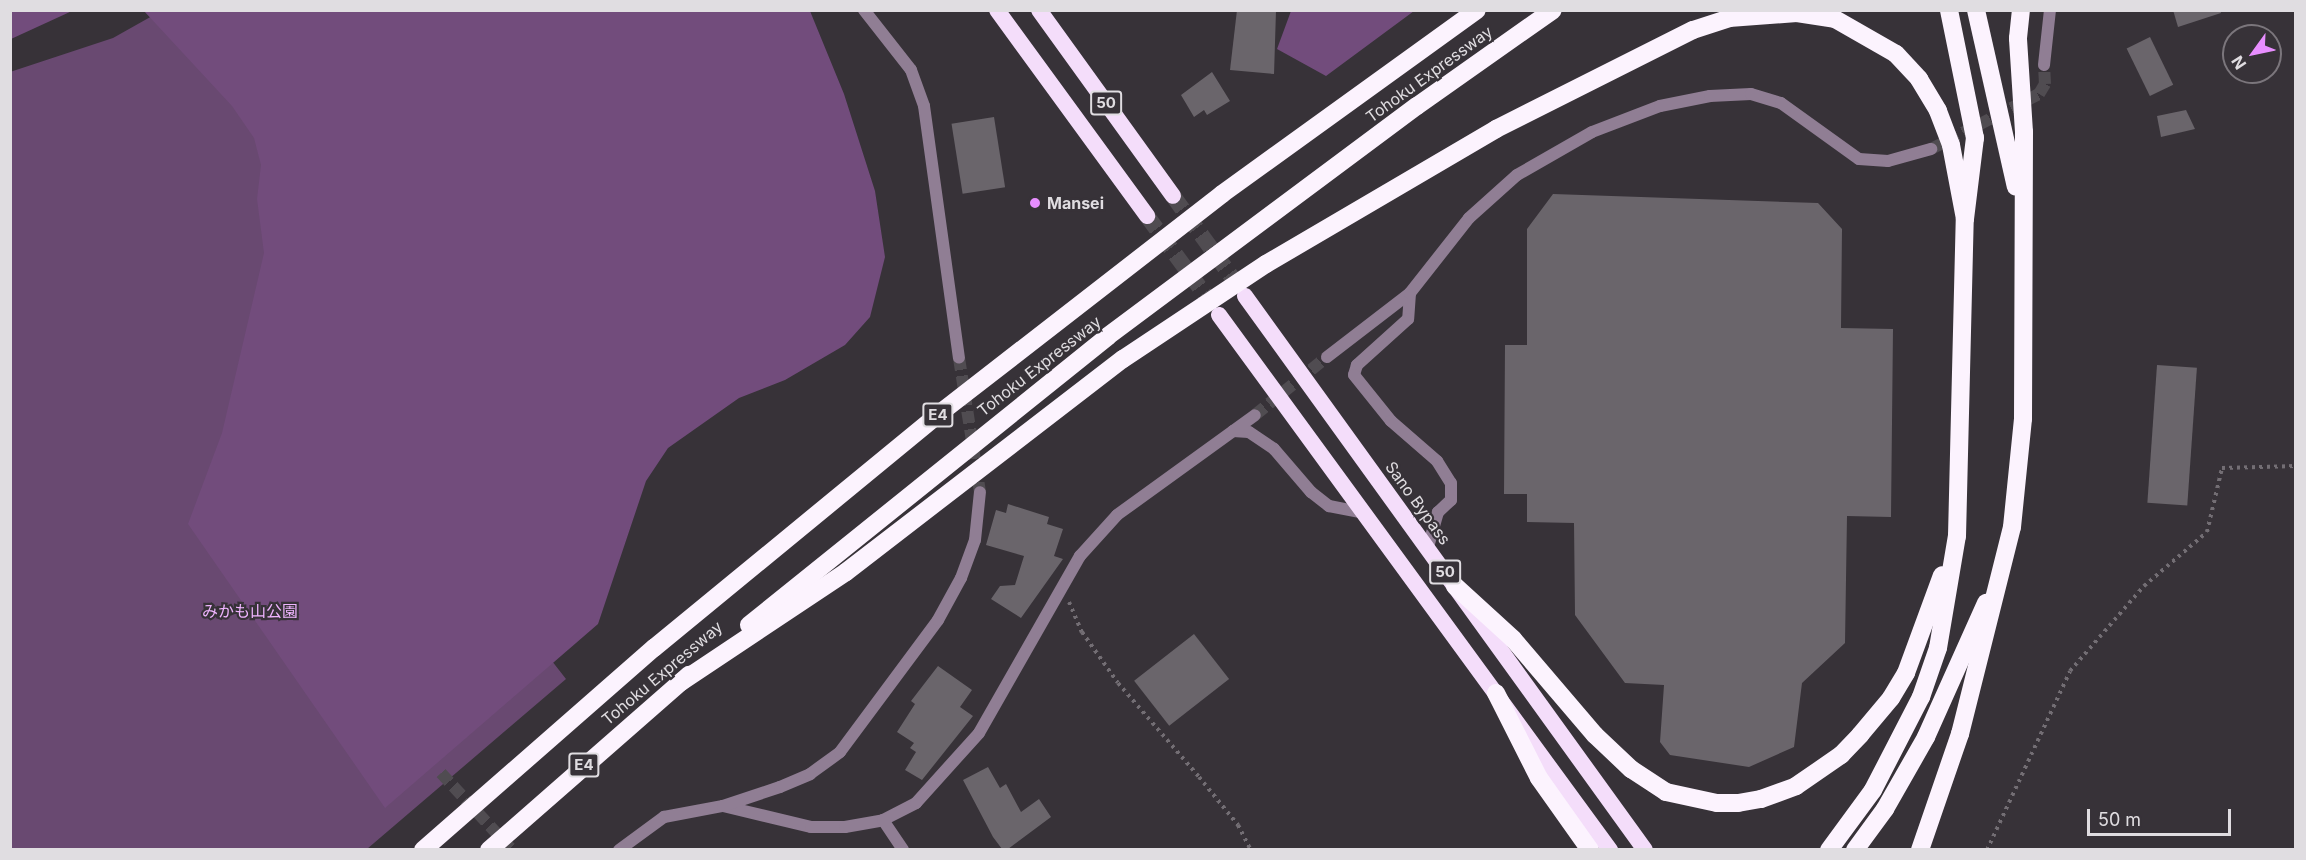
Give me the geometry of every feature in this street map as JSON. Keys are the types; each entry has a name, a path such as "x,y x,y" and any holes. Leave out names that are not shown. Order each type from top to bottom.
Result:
{"highway":[{"name":"50","path":"997,10 1148,216"},
{"name":"50","path":"1039,10 1173,196"},
{"name":"Tohoku Expressway","path":"423,849 646,654 949,406 1222,194 1477,10"},
{"name":"Tohoku Expressway","path":"489,849 681,682 850,541 1108,336 1417,106 1552,10"},
{"path":"1829,849 1873,790 1921,698 1938,648 1957,536 1965,219 1975,138 1949,10"},
{"path":"1976,10 2022,215"},
{"path":"1920,849 1960,734 2012,527 2023,419 2024,132 2018,38 2022,10"},
{"path":"681,682 846,572 1123,359 1266,264 1496,129 1693,30 1729,18 1797,13 1835,19 1896,54 1919,79 1938,111 1951,144 1965,219"},
{"name":"Sano Bypass","path":"1245,296 1644,849"},
{"name":"50","path":"1219,315 1610,849"},
{"path":"1455,586 1513,639 1595,735 1630,769 1666,792 1717,803 1738,803 1761,799 1796,786 1841,755 1878,715 1905,673 1957,536"},
{"path":"1855,849 1916,755 1999,577"},
{"path":"1496,693 1539,778 1590,849"}],"street":[{"path":"864,10 911,70 924,106 959,358"},
{"path":"2044,65 2050,10"},
{"path":"1327,357 1410,293 1469,218 1516,175 1592,132 1660,106 1710,96 1751,94 1781,103 1859,159 1888,161 1931,149"},
{"path":"1410,293 1408,319 1357,365 1354,375 1390,421 1437,461 1451,483 1451,500 1438,512 1428,548"},
{"path":"723,806 811,827 845,827 883,820 916,803 979,733 1080,556 1117,515 1255,415"},
{"path":"1233,431 1249,432 1274,449 1311,492 1329,506 1365,513"},
{"path":"620,849 664,817 723,806 810,774 840,752 938,620 961,578 975,540 980,492"},
{"path":"883,820 903,849"}],"path":[{"path":"1987,849 2070,671 2144,586 2206,532 2222,468 2295,466"},
{"path":"1062,585 1082,632 1118,683 1206,785 1238,825 1251,849"}],"green space":[{"path":"11,10 72,10 72,11 11,39"},
{"path":"1291,10 1414,11 1326,76 1277,49"},
{"path":"144,11 810,11 844,94 875,191 885,257 870,317 845,345 785,380 739,398 668,448 646,481 598,624 385,808 188,524 222,433 264,253 257,199 261,165 254,138 232,106"},
{"name":"みかも山公園","path":"161,11 313,11 484,574 566,679 367,849 11,849 10,72 113,38"}],"building":[{"path":"1237,10 1276,10 1274,74 1230,70"},
{"path":"2173,10 2220,10 2221,13 2178,27"},
{"path":"2150,37 2173,85 2150,96 2127,48"},
{"path":"1212,72 1230,101 1207,115 1204,110 1194,117 1181,95"},
{"path":"2186,110 2195,129 2161,137 2157,116"},
{"path":"994,117 1005,187 963,194 952,124"},
{"path":"1553,194 1818,203 1842,229 1841,328 1893,329 1891,517 1847,516 1845,643 1802,683 1794,747 1749,767 1670,755 1660,742 1664,685 1625,683 1575,615 1574,523 1527,522 1527,494 1504,494 1505,345 1527,345 1527,229"},
{"path":"2157,365 2197,368 2187,505 2147,503"},
{"path":"1008,504 1049,517 1047,524 1063,529 1054,556 1063,559 1021,618 991,599 1000,586 1015,585 1024,556 986,545 996,510 1006,513"},
{"path":"1194,634 1229,679 1169,726 1134,681"},
{"path":"938,666 972,690 960,707 973,716 922,780 905,770 916,752 910,748 914,743 897,732 915,704 911,701"},
{"path":"988,767 1000,788 1006,784 1021,812 1039,799 1051,817 1008,849 1002,849 993,837 963,780"}],"tunnel":[{"path":"1931,149 2039,94 2045,84 2044,65"},
{"path":"1173,196 1245,295"},
{"path":"1147,216 1217,311"},
{"path":"1255,415 1327,357"},
{"path":"959,358 980,492"},
{"path":"441,773 512,850"}],"place":[{"name":"Mansei","path":"1035,203"}]}
